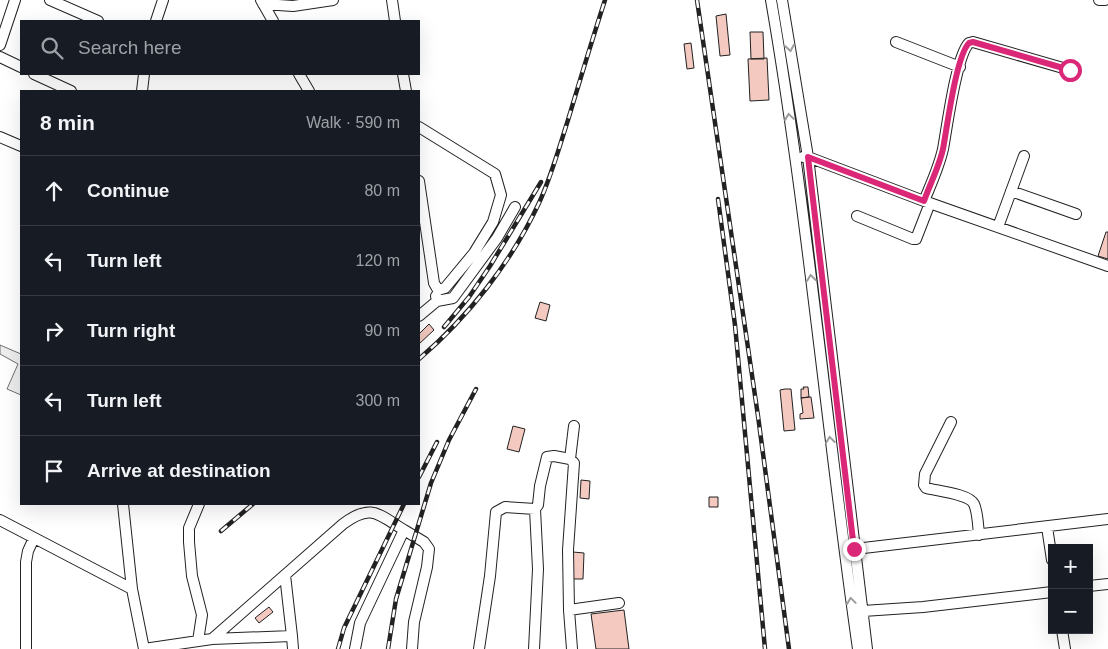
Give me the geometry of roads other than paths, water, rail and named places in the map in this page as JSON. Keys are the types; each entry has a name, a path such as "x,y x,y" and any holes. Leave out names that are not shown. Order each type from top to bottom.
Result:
{"street":[{"path":"0,45 15,0"},
{"path":"50,0 96,20"},
{"path":"156,20 163,0"},
{"path":"262,2 293,6 333,0"},
{"path":"392,0 395,20"},
{"path":"771,0 795,157 858,649"},
{"path":"782,0 808,157 867,649"},
{"path":"1098,0 1105,0"},
{"path":"262,2 272,20"},
{"path":"896,42 960,67"},
{"path":"857,216 916,239 942,150 965,47 969,43 973,42 1070,70"},
{"path":"0,57 20,67"},
{"path":"36,75 69,90"},
{"path":"142,90 144,75"},
{"path":"300,75 308,90"},
{"path":"403,75 406,90"},
{"path":"420,128 496,174 501,195 493,222 474,253 445,288 438,290"},
{"path":"0,137 20,146"},
{"path":"998,227 1024,156"},
{"path":"795,157 808,157 927,202 1108,266"},
{"path":"420,188 434,283 438,290 436,292 437,301"},
{"path":"1011,191 1076,214"},
{"path":"420,315 437,301 453,298 497,238 515,207"},
{"path":"951,422 925,474 924,486 971,500 975,506 979,535"},
{"path":"570,459 574,426"},
{"path":"534,649 538,568 535,509 538,505 540,486 547,457 554,456 570,459 574,463 568,550 572,649"},
{"path":"124,505 132,589 144,649 212,638 292,636"},
{"path":"198,641 202,615 192,576 189,528 199,505"},
{"path":"479,649 490,576 496,512 505,507 535,509"},
{"path":"212,638 343,524 362,512 370,512 386,518 424,542 429,549 427,567 414,622 412,649"},
{"path":"854,549 1108,519"},
{"path":"0,520 132,589"},
{"path":"1047,527 1050,544"},
{"path":"355,649 360,623 404,530"},
{"path":"26,649 26,562 28,551 34,538"},
{"path":"285,575 293,649"},
{"path":"1093,586 1108,584"},
{"path":"863,611 933,606 1048,592"},
{"path":"569,610 619,603"},
{"path":"1063,634 1065,649"}],"railway":[{"path":"420,358 437,343 487,288 502,268 528,225 551,173 605,0"},
{"path":"697,0 758,416 789,649"},
{"path":"444,327 469,297 490,266 541,182"},
{"path":"718,199 735,325 765,649"},
{"path":"388,649 396,599 431,483 449,440 476,389"},
{"path":"420,475 437,442"},
{"path":"221,531 252,505"},
{"path":"338,649 344,628 404,505"}]}
